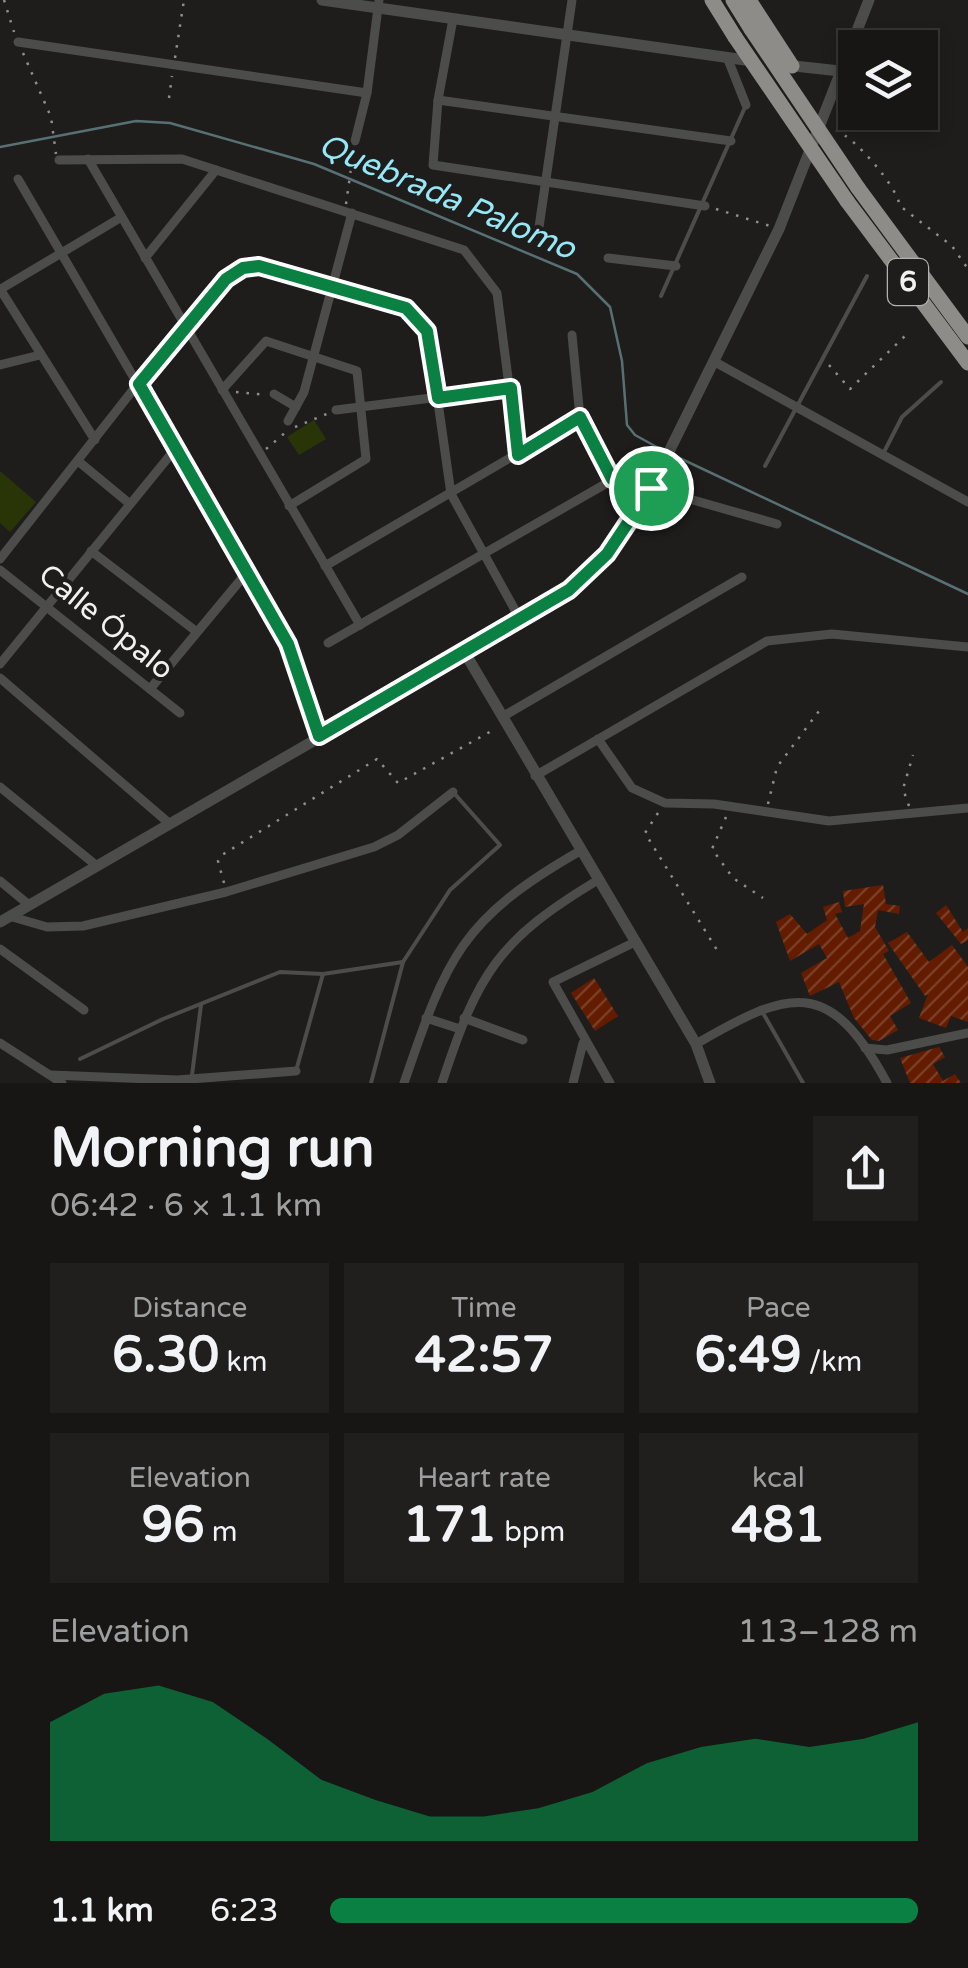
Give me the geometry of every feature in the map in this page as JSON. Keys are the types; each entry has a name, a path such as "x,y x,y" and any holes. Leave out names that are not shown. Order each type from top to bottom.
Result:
{"highway":[{"name":"6","path":"712,0 968,363"},
{"name":"6","path":"734,0 852,195 968,337"},
{"path":"749,0 792,66"}],"street":[{"path":"322,0 378,4 453,18 838,71"},
{"path":"537,241 572,0"},
{"path":"856,30 868,0"},
{"path":"354,142 367,92 378,4"},
{"path":"453,18 438,100 433,165 704,206"},
{"path":"18,42 367,92"},
{"path":"727,57 746,106"},
{"path":"4,919 521,621 598,564 651,488 715,362 779,229 838,76"},
{"path":"438,100 731,141"},
{"path":"59,160 162,157 216,170 459,247 497,292 518,455"},
{"path":"88,159 360,625"},
{"path":"145,258 216,170"},
{"path":"18,180 288,644 319,736"},
{"path":"291,424 333,285 348,212"},
{"path":"95,440 0,288 120,218"},
{"path":"608,258 676,266"},
{"path":"0,559 184,326 226,279 243,268 259,266 387,300 418,318 427,331 451,494 521,621"},
{"path":"572,336 580,417 612,479"},
{"path":"223,392 266,341 356,368 366,458 288,506"},
{"path":"0,365 40,355"},
{"path":"715,362 968,502"},
{"path":"336,410 511,388"},
{"path":"274,394 296,407"},
{"path":"326,566 580,417"},
{"path":"0,664 176,448"},
{"path":"78,461 130,504"},
{"path":"328,644 628,471 651,488 777,524"},
{"path":"91,551 197,632"},
{"name":"Calle Ópalo","path":"0,570 180,714"},
{"path":"150,689 248,571"},
{"path":"503,720 742,577"},
{"path":"536,776 767,641 832,634 968,648"},
{"path":"465,653 696,1044 706,1081"},
{"path":"0,678 170,824"},
{"path":"598,739 632,788 665,803 731,806 766,815 829,821 968,808"},
{"path":"0,787 97,866"},
{"path":"4,919 48,927 83,926 226,892 374,847 404,831 453,792"},
{"path":"404,1083 426,1018 452,960 479,921 527,882 580,851"},
{"path":"442,1083 462,1024 495,959 514,938 598,880"},
{"path":"0,881 29,905"},
{"path":"610,1083 553,982 635,942"},
{"path":"0,948 84,1010"},
{"path":"696,1044 760,1007 810,1002 848,1024 886,1083"},
{"path":"426,1018 523,1040"},
{"path":"865,1048 886,1050 968,1034"},
{"path":"572,1083 583,1040"},
{"path":"0,1044 62,1083"},
{"path":"51,1075 192,1079 296,1070"}],"lane":[{"path":"661,296 746,106"},
{"path":"765,466 868,276"},
{"path":"883,454 902,417 941,382"},
{"path":"371,1083 404,962 450,890 500,845 453,792"},
{"path":"80,1059 280,972 322,974 404,962"},
{"path":"296,1070 322,974"},
{"path":"192,1079 201,1005"},
{"path":"760,1007 802,1083"}],"path":[{"path":"4,0 51,117 54,147"},
{"path":"169,98 184,0"},
{"path":"821,123 854,138 897,193 900,206 952,246 968,269"},
{"path":"348,212 354,142"},
{"path":"704,206 779,229"},
{"path":"823,356 850,389 906,335"},
{"path":"223,392 274,394"},
{"path":"259,454 291,424 336,410"},
{"path":"766,815 778,767 819,711"},
{"path":"226,892 218,861 222,855 377,760 398,783 503,720"},
{"path":"911,812 903,789 913,755"},
{"path":"665,803 645,834 717,950"},
{"path":"731,806 712,848 733,878 763,898"}],"green space":[{"path":"314,420 326,439 299,455 287,437"},
{"path":"0,471 36,502 10,532 0,523"}],"building":[{"path":"883,885 886,904 900,906 899,914 878,910 875,927 889,951 883,954 911,1003 890,1016 898,1030 879,1041 872,1040 854,1018 839,982 810,996 801,973 827,958 819,944 790,961 776,922 790,914 807,934 827,920 823,907 839,902 842,912 835,914 848,938 860,931 864,904 845,907 843,891"},
{"path":"946,905 963,932 968,928 968,940 961,944 936,913"},
{"path":"907,932 929,962 952,945 968,967 968,1022 951,1016 946,1028 919,1018 928,994 925,996 888,943"},
{"path":"594,978 618,1016 595,1031 571,993"},
{"path":"939,1047 945,1057 933,1064 943,1081 955,1074 961,1083 910,1083 900,1058"}],"waterway":[{"name":"Quebrada Palomo","path":"0,147 136,121 170,123 314,164 577,274 610,307 622,361 627,425 635,435 664,451"},
{"name":"Quebrada Palomo","path":"671,454 968,594"}],"route":[{"path":"259,266 406,308 427,331 438,398 511,388 518,455 580,417 612,479 628,471 651,488 607,554 569,590 319,736 288,644 139,384 226,279 243,268 259,266"}]}
